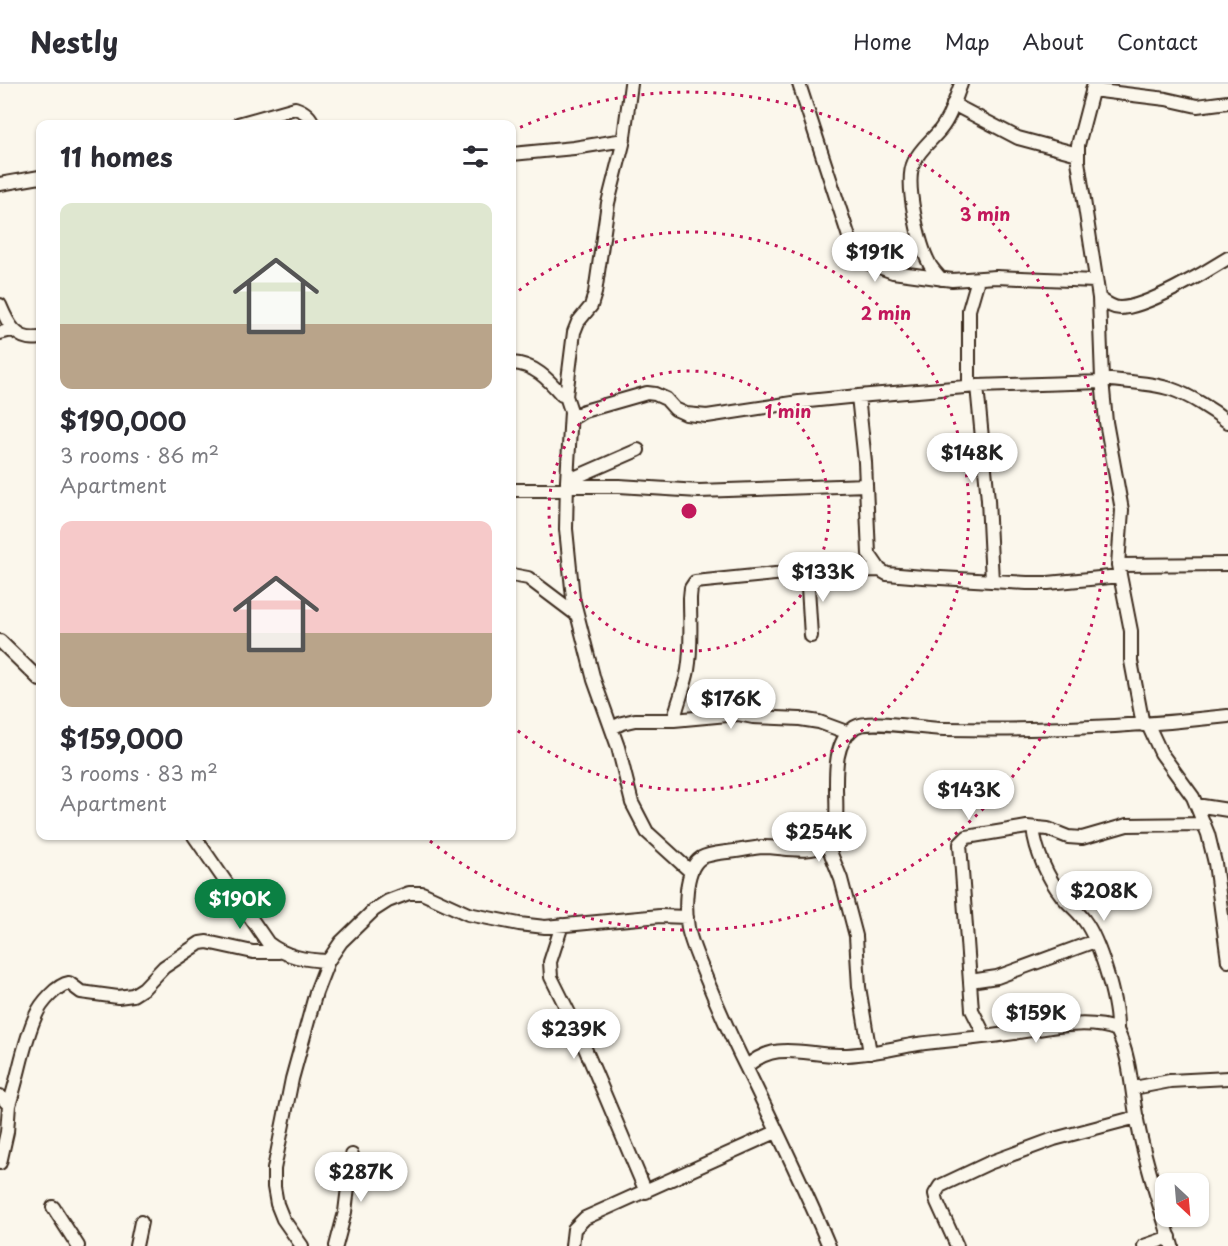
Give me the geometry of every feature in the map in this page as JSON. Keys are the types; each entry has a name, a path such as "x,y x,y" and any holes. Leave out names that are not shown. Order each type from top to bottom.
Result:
{"street":[{"path":"631,84 624,140 608,203 601,264 593,299 591,306 573,332 566,396 571,411 567,486 568,558 577,615 588,649 594,680 622,759 632,803 647,832 691,872"},
{"path":"799,84 844,223 856,252 866,262 892,272 941,279 1008,277 1095,281"},
{"path":"941,279 924,252 915,218 910,172 914,160 941,129 961,84"},
{"path":"1228,102 1197,106 1093,87 1078,145 1099,298 1106,422 1122,510 1119,570 1131,631 1131,661 1145,725 1196,805 1204,824 1215,863 1228,961"},
{"path":"954,104 1018,138 1078,154"},
{"path":"252,120 295,108 302,110 311,120"},
{"path":"516,154 624,140"},
{"path":"0,184 36,178"},
{"path":"1099,298 1118,308 1127,307 1168,291 1228,258"},
{"path":"978,279 969,310 973,386 988,500 992,581"},
{"path":"0,305 6,331 26,338 36,338"},
{"path":"516,363 535,369 562,395 566,396"},
{"path":"571,419 584,411 647,393 666,399 675,409 686,414 707,416 858,396 973,386 1102,380 1141,382 1173,390 1228,422"},
{"path":"858,396 866,485 868,554 880,570 887,574 1048,583 1119,570 1228,564"},
{"path":"567,486 638,450"},
{"path":"516,490 567,486 619,486 699,491 866,485"},
{"path":"674,720 689,666 691,588 695,582 807,571 880,570"},
{"path":"807,571 811,636"},
{"path":"516,575 528,578 577,615"},
{"path":"0,641 36,676"},
{"path":"612,728 635,720 674,720 738,714 819,722 849,733"},
{"path":"829,1246 808,1197 730,1036 688,929 686,902 691,872 695,864 703,857 716,854 763,847 807,849 827,844 835,833 838,756 841,743 849,733 868,722 940,729 1145,725 1228,716"},
{"path":"1196,805 1228,810"},
{"path":"985,1036 972,1010 960,844 967,837 1027,827 1048,829 1068,837 1082,838 1127,825 1204,824"},
{"path":"1034,828 1038,852 1053,883 1084,919 1095,941 1114,998 1118,1016 1117,1030 1125,1049 1134,1088 1137,1117 1151,1178 1171,1241 1144,1246"},
{"path":"197,840 268,943 279,952"},
{"path":"827,844 842,879 856,936 862,1015 870,1053"},
{"path":"302,1246 285,1222 277,1204 274,1187 274,1169 292,1079 316,992 328,961 341,942 374,910 388,901 409,893 422,893 468,914 545,927 660,916 687,917"},
{"path":"562,925 550,962 551,977 576,1027 646,1192"},
{"path":"970,981 997,977 1095,941"},
{"path":"0,1163 7,1132 5,1101 36,1014 53,993 65,984 69,983 81,992 126,997 138,993 164,967 201,943 207,942 253,952 279,952 297,958 328,961"},
{"path":"746,1067 768,1052 809,1052 836,1056 1083,1024 1104,1024 1117,1030"},
{"path":"1134,1088 1170,1081 1228,1078"},
{"path":"957,1246 937,1202 935,1194 940,1186 989,1163 1054,1139 1137,1117"},
{"path":"572,1246 574,1228 585,1218 776,1132"},
{"path":"336,1246 345,1212 352,1155"},
{"path":"53,1207 78,1246"},
{"path":"136,1246 141,1222"}]}
